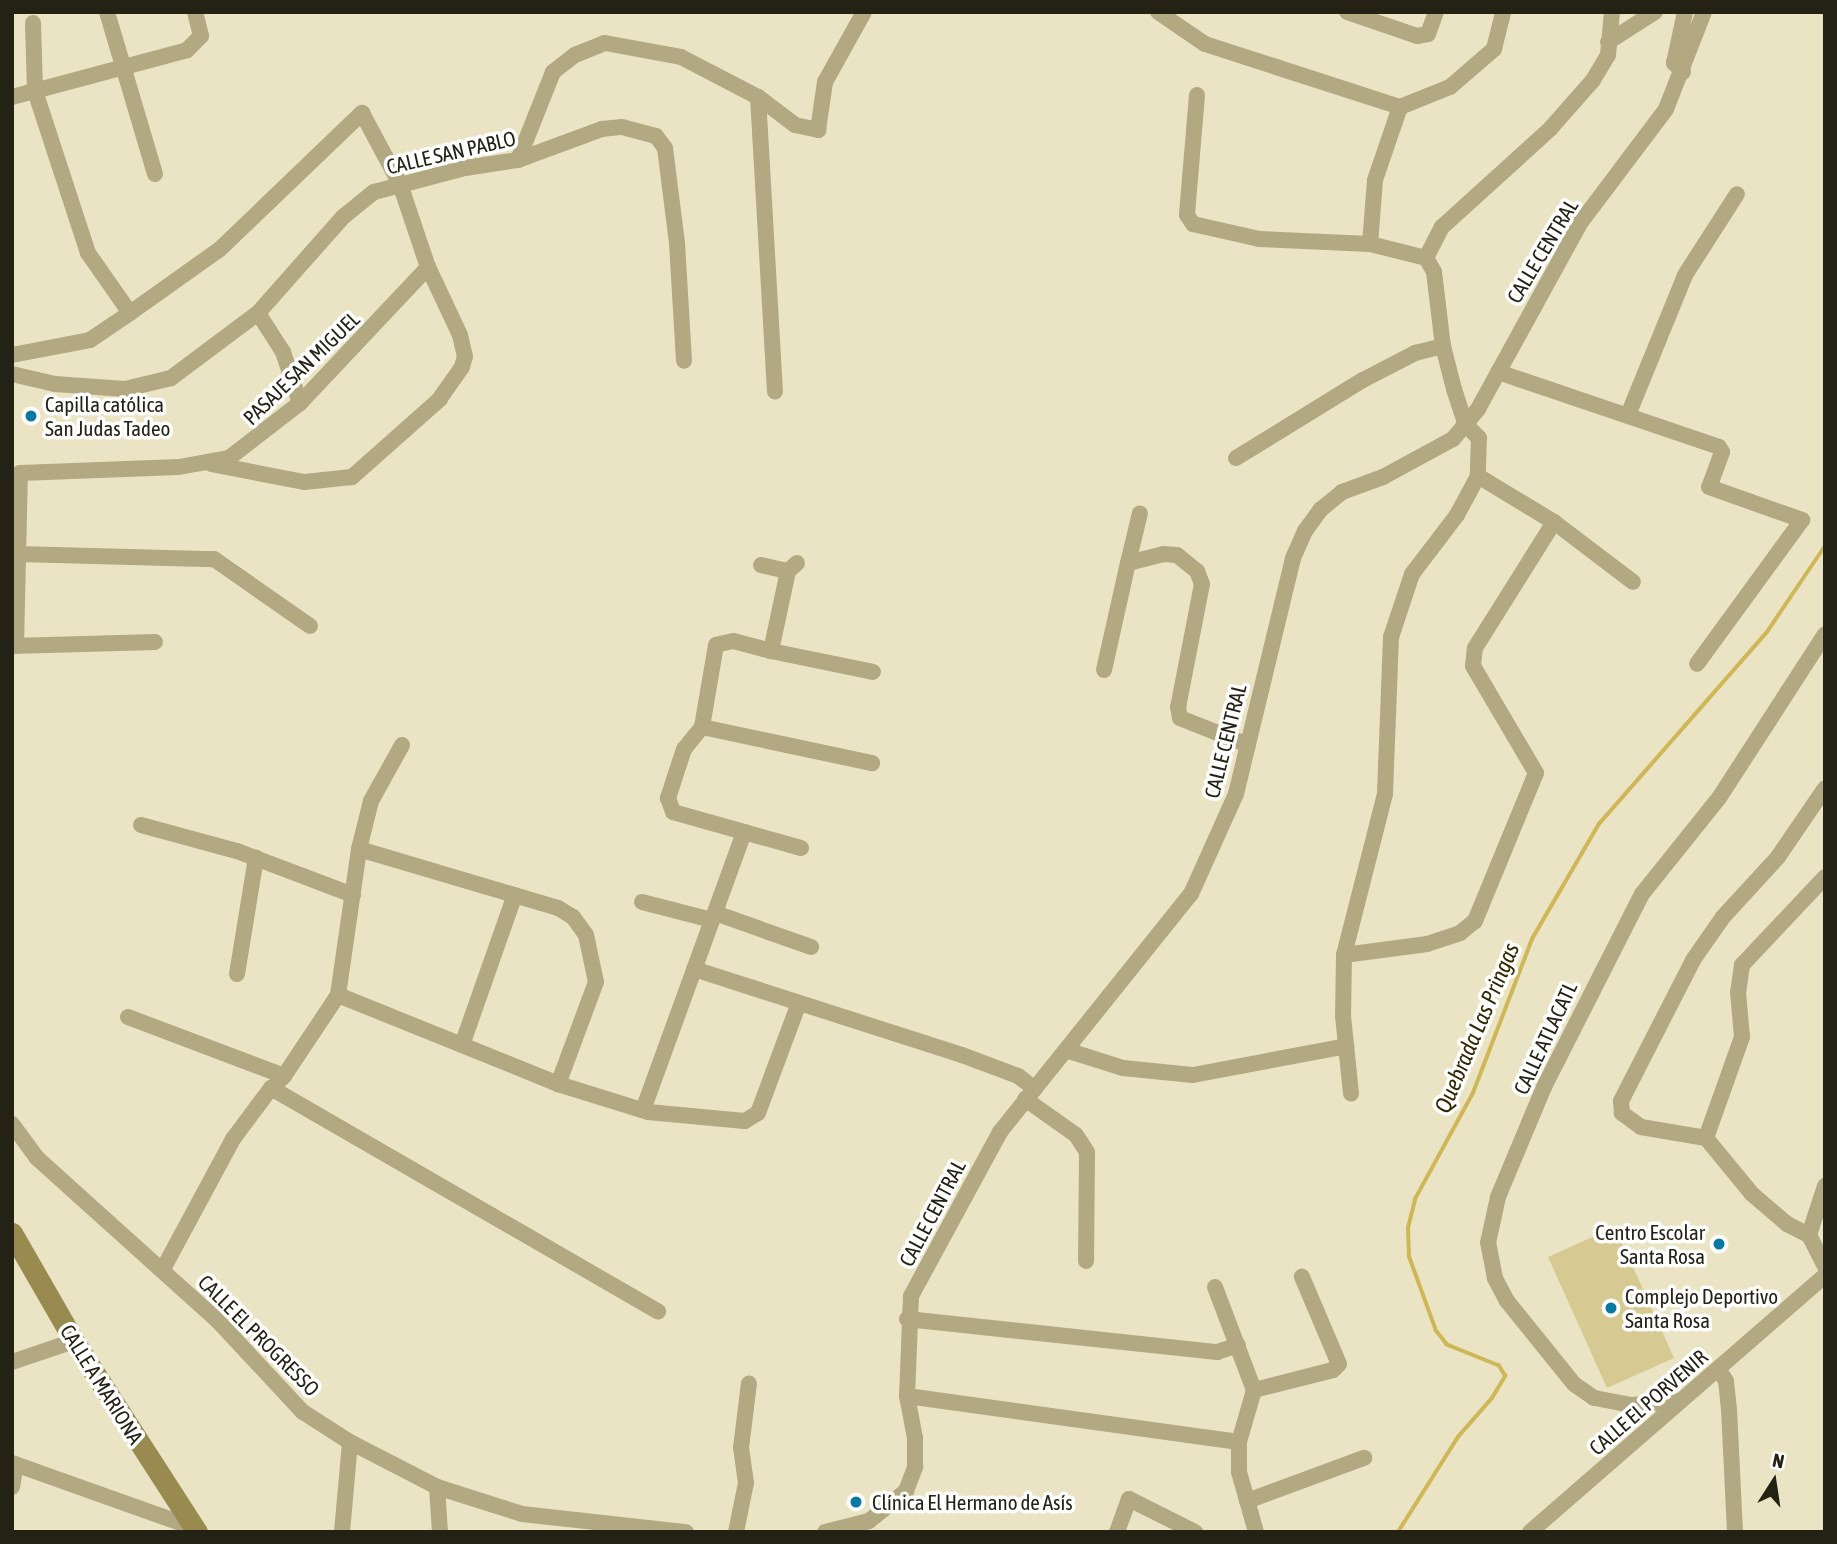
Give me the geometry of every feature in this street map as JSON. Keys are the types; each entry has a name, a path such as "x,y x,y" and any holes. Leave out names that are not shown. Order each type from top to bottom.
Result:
{"main road":[{"name":"CALLE A MARIONA","path":"12,1233 74,1341 196,1530"}],"street":[{"path":"107,12 155,174"},
{"path":"12,97 196,45 201,36 195,12"},
{"path":"518,160 552,72 575,55 605,43 681,57 758,97 795,125 818,130 825,82 864,12"},
{"path":"1158,12 1205,44 1400,107 1450,87 1494,49 1503,12"},
{"path":"1347,12 1417,36 1427,34 1436,12"},
{"path":"1426,258 1442,228 1550,130 1593,80 1608,55 1612,12"},
{"path":"1608,42 1655,12"},
{"path":"1683,72 1674,63 1685,12"},
{"name":"CALLE CENTRAL","path":"825,1532 875,1526 906,1491 915,1467 915,1438 907,1396 907,1319 911,1296 1000,1132 1069,1051 1191,894 1236,794 1293,558 1305,531 1320,510 1342,492 1418,459 1453,439 1466,425 1499,373 1581,222 1648,137 1683,72 1704,12"},
{"path":"33,23 35,91 88,253 130,313"},
{"path":"1197,95 1187,215 1192,224 1259,239 1370,244 1426,258 1434,272 1443,346 1466,425 1479,438 1478,476 1457,515 1412,575 1399,603 1388,667 1390,723 1385,794 1345,955 1346,1046 1352,1094"},
{"path":"758,97 775,392"},
{"path":"1370,244 1375,180 1400,107"},
{"path":"12,355 90,340 130,313 220,249 362,113 400,184 428,267 465,356 440,399 403,436 352,477 333,482 303,482 211,464"},
{"name":"CALLE SAN PABLO","path":"12,374 55,384 125,389 171,378 258,313 342,217 374,192 400,184 518,160 602,129 622,127 656,136 665,148 684,360"},
{"path":"1628,415 1685,275 1737,194"},
{"name":"PASAJE SAN MIGUEL","path":"14,646 18,554 16,473 211,464 260,438 300,403 428,267"},
{"path":"258,313 283,352 300,403"},
{"path":"1236,458 1363,380 1415,353 1443,346"},
{"path":"1499,373 1719,447 1722,452 1709,487 1802,520 1697,664"},
{"path":"1478,476 1554,522 1633,582"},
{"path":"1104,670 1140,513"},
{"path":"1345,955 1427,944 1460,933 1475,921 1536,773 1473,666 1475,648 1554,522"},
{"path":"18,554 214,559 310,626"},
{"path":"1128,563 1177,555 1197,571 1202,584 1178,707 1180,718 1248,745"},
{"path":"761,565 792,567 771,651"},
{"name":"CALLE ATLACATL","path":"1680,1401 1631,1405 1594,1398 1574,1384 1507,1301 1495,1278 1488,1243 1498,1197 1544,1087 1642,894 1719,798 1825,634"},
{"path":"801,848 673,812 668,798 684,749 702,727 716,645 733,641 873,672"},
{"path":"14,646 155,642"},
{"path":"702,727 872,762"},
{"path":"163,1269 233,1139 271,1088 284,1076 338,995 359,849 371,801 402,745"},
{"path":"1825,788 1784,848 1723,917 1693,960 1621,1101 1622,1113 1641,1127 1706,1138 1752,1194 1787,1224 1809,1235 1825,1266"},
{"path":"141,825 256,858 353,895"},
{"path":"643,1110 744,832"},
{"path":"359,849 573,917 586,935 594,961 596,982 558,1084"},
{"path":"237,974 256,858"},
{"path":"1706,1138 1742,1037 1738,992 1742,965 1825,877"},
{"path":"462,1045 514,897"},
{"path":"642,902 713,917 811,947"},
{"path":"694,969 962,1055 1017,1076 1030,1094 1076,1135 1087,1153 1086,1261"},
{"path":"338,995 558,1084 643,1110 730,1122 758,1113 799,1003"},
{"path":"128,1017 284,1076"},
{"path":"1069,1051 1123,1068 1193,1075 1346,1046"},
{"path":"271,1088 658,1311"},
{"name":"CALLE EL PROGRESSO","path":"12,1124 37,1158 163,1269 303,1412 350,1442 437,1487 522,1514 589,1527 686,1532"},
{"path":"1809,1235 1825,1186"},
{"name":"CALLE EL PORVENIR","path":"1532,1531 1825,1276"},
{"path":"1254,1390 1333,1370 1339,1364 1302,1277"},
{"path":"1215,1287 1254,1390 1239,1442 1240,1472 1256,1532"},
{"path":"907,1319 1217,1352 1238,1345"},
{"path":"12,1362 74,1341"},
{"path":"1718,1369 1726,1381 1729,1409 1735,1532"},
{"path":"736,1532 746,1483 741,1448 749,1384"},
{"path":"907,1396 1239,1442"},
{"path":"342,1532 350,1442"},
{"path":"1247,1501 1364,1458"},
{"path":"12,1487 14,1464 196,1530"},
{"path":"437,1487 440,1532"},
{"path":"1117,1532 1129,1499 1195,1532"}],"shaded area":[{"name":"Complejo Deportivo Santa Rosa","path":"1615,1227 1674,1358 1607,1388 1548,1257"}],"waterway":[{"name":"Quebrada Las Pringas","path":"1398,1532 1458,1437 1492,1398 1505,1376 1499,1366 1447,1345 1436,1331 1409,1257 1408,1228 1415,1199 1473,1093 1532,939 1599,824 1767,632 1825,546"}],"place":[{"name":"Capilla católica San Judas Tadeo","path":"31,416"},
{"name":"Centro Escolar Santa Rosa","path":"1719,1244"},
{"name":"Complejo Deportivo Santa Rosa","path":"1611,1308"},
{"name":"Clínica El Hermano de Asís","path":"856,1502"}]}
